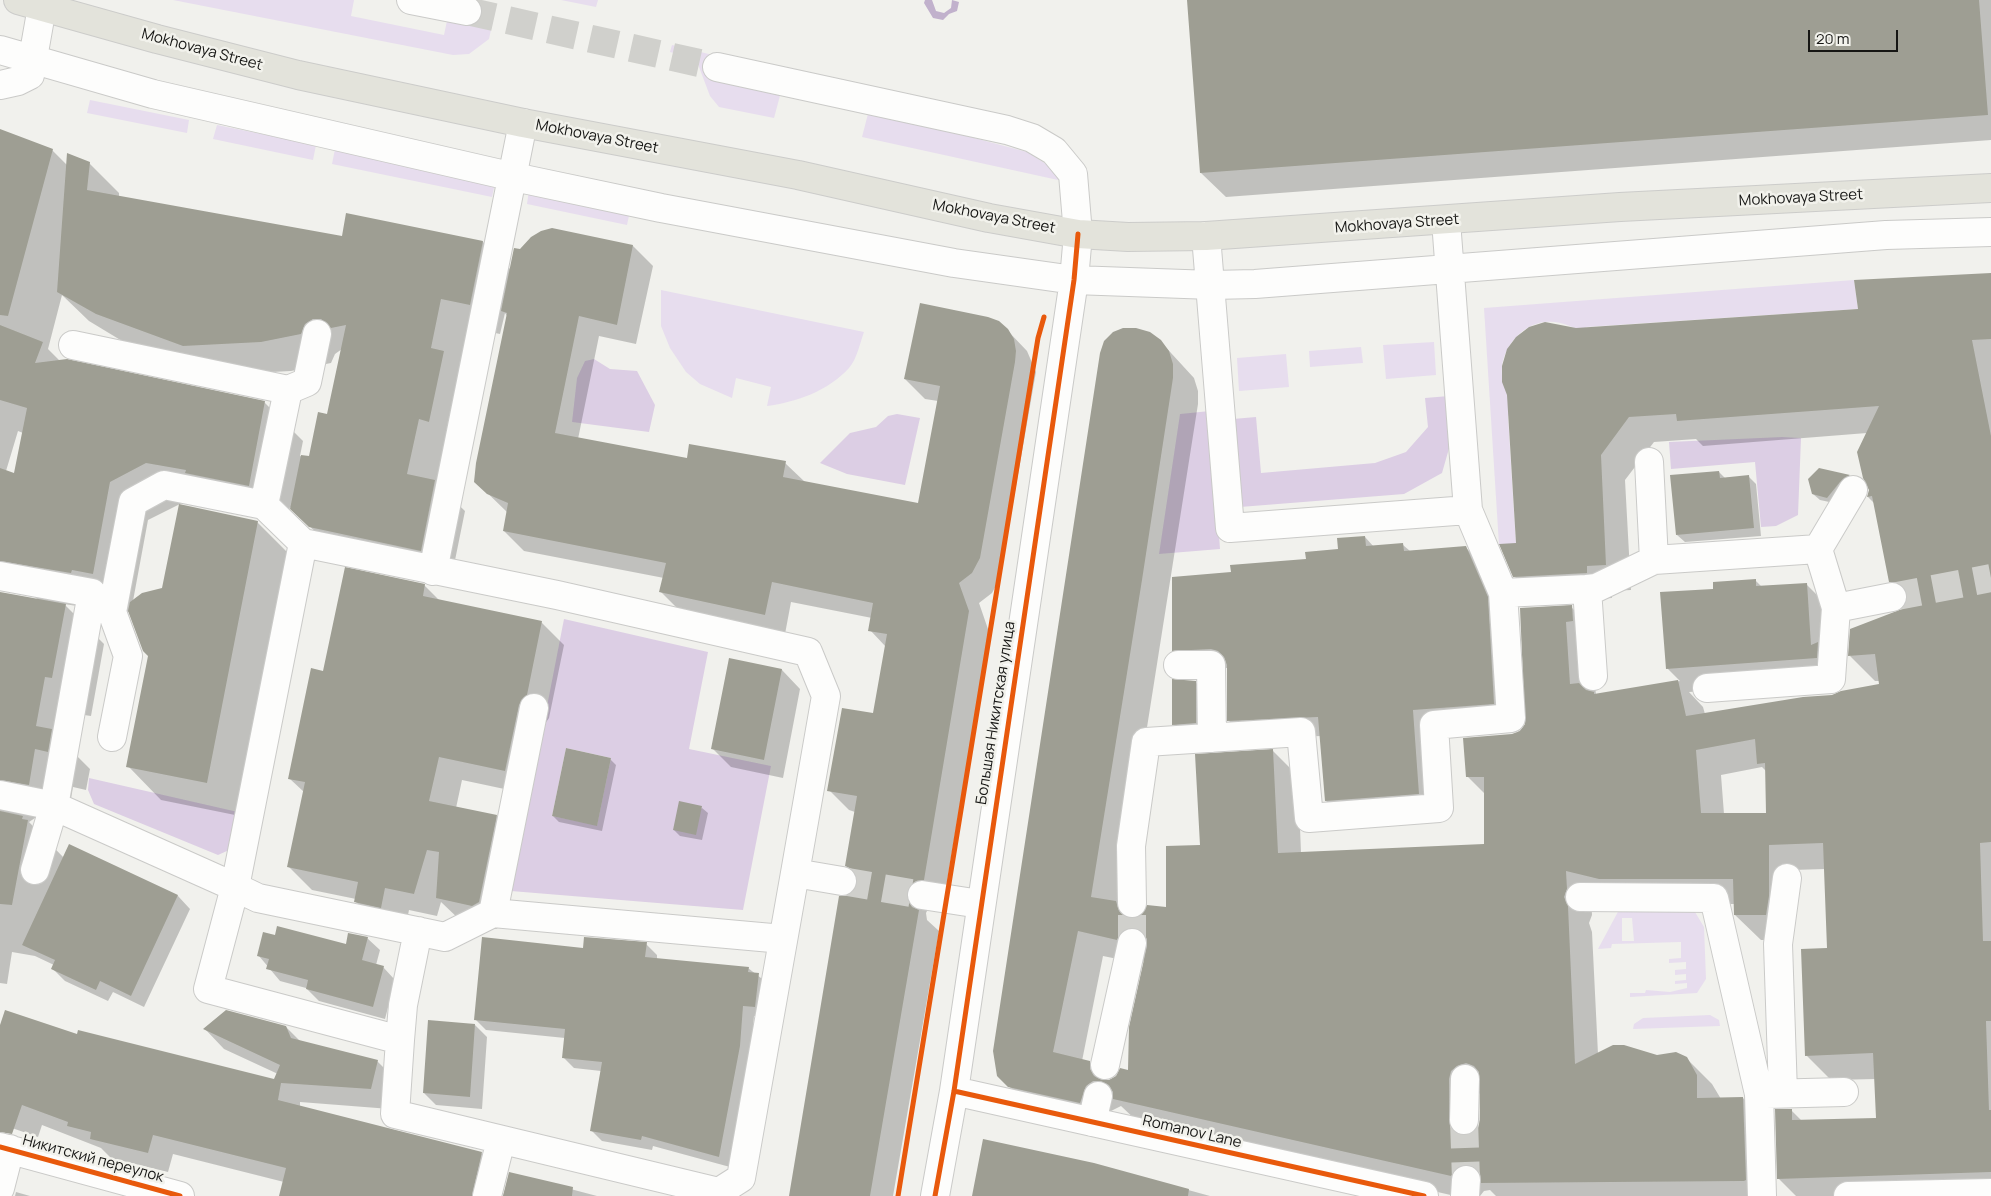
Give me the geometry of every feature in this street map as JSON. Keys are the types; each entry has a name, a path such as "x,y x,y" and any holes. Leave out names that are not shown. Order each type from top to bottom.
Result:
{"main road":[{"name":"Mokhovaya Street","path":"30,4 289,73 523,123 798,175 989,218 1078,234 1128,238 1206,236 1620,207 1991,188"}],"street":[{"path":"410,0 467,11"},
{"path":"0,85 18,81 30,75 34,60 30,4"},
{"path":"0,50 154,94 514,177 661,208 954,263 1074,280 1212,285 1255,284 1451,267 1886,235 1991,232"},
{"name":"Большая Никитская улица","path":"717,67 990,126 1032,138 1054,152 1072,174 1078,234 1074,280 980,904 954,1092 935,1196"},
{"path":"433,571 514,177 523,123"},
{"path":"1132,903 1131,846 1146,742 1302,732 1308,818 1439,808 1434,725 1511,718 1504,593 1468,510 1446,220"},
{"path":"1206,236 1212,285 1230,528 1468,510"},
{"path":"73,345 288,390 307,382 317,334"},
{"path":"264,505 288,390"},
{"path":"1649,462 1654,560"},
{"path":"112,737 128,656 112,612 134,502 164,485 264,505 303,544 557,595 808,652 826,696 741,1178 719,1192 394,1114 403,1005 418,931"},
{"path":"1707,688 1831,679 1836,608 1818,549 1853,490"},
{"path":"303,544 235,887 208,989 400,1040"},
{"path":"1504,593 1596,588 1654,560 1818,549"},
{"path":"0,576 92,593 54,806 35,870"},
{"path":"1588,589 1593,676"},
{"path":"1836,608 1892,597"},
{"path":"1178,665 1211,665 1212,738"},
{"path":"493,913 534,708"},
{"path":"0,795 54,806 258,898 446,937 493,913 783,939"},
{"path":"795,873 842,881"},
{"path":"1762,1196 1771,1094 1778,944 1787,878"},
{"path":"922,894 980,904"},
{"path":"1580,897 1714,898 1771,1094"},
{"path":"1105,1065 1132,943"},
{"path":"1464,1120 1465,1079"},
{"name":"Romanov Lane","path":"954,1092 1095,1109 1424,1196"},
{"path":"1771,1094 1844,1092"},
{"path":"487,1196 501,1140"},
{"path":"0,1188 5,1148"},
{"name":"Никитский переулок","path":"5,1148 180,1196"},
{"path":"1848,1196 1991,1193"}],"shaded area":[{"path":"173,0 354,0 351,16 444,35 448,16 469,2 496,7 489,39 469,54 453,55"},
{"path":"561,0 598,0 596,7"},
{"path":"925,0 932,0 936,11 944,13 951,8 952,0 959,2 957,11 949,14 943,20 933,18 924,3"},
{"path":"672,45 721,57 782,88 774,118 719,107 710,96 696,59 670,52"},
{"path":"90,100 189,120 187,133 87,113"},
{"path":"869,110 1027,152 1046,164 1059,177 1058,180 862,137"},
{"path":"217,125 316,145 313,160 213,139"},
{"path":"335,149 495,183 492,197 332,164"},
{"path":"529,190 630,211 627,225 527,204"},
{"path":"1854,280 1858,309 1586,327 1585,334 1556,322 1545,322 1529,327 1522,332 1506,351 1502,367 1504,386 1516,415 1508,416 1516,544 1499,545 1484,308"},
{"path":"661,290 864,332 852,364 832,383 790,402 767,406 771,387 736,378 732,398 700,384 686,372 670,348 661,326"},
{"path":"1434,342 1436,375 1386,379 1383,345"},
{"path":"1361,347 1363,363 1310,367 1309,351"},
{"path":"1286,354 1289,387 1239,391 1237,358"},
{"path":"594,359 610,369 637,371 655,405 649,432 572,422 577,378 585,361"},
{"path":"1449,396 1452,438 1442,473 1404,494 1240,507 1233,419 1256,417 1261,473 1375,463 1406,452 1428,427 1425,398"},
{"path":"1210,411 1220,549 1159,554 1180,414"},
{"path":"897,414 920,418 905,485 847,474 820,463 850,433 876,427 888,416"},
{"path":"1782,437 1801,438 1798,515 1776,526 1761,527 1755,462 1671,469 1669,442"},
{"path":"564,619 708,652 689,749 771,766 743,910 511,891","holes":["566,748 611,758 597,825 552,816"]},
{"path":"89,778 238,812 229,850 218,855 94,804 88,790"},
{"path":"1620,908 1686,908 1695,912 1704,927 1706,979 1697,993 1630,997 1630,993 1645,993 1646,990 1670,992 1687,988 1687,983 1675,984 1675,981 1686,980 1686,974 1675,975 1675,970 1686,969 1686,962 1669,963 1669,959 1681,958 1681,942 1612,944 1611,948 1598,949","holes":["1622,918 1632,918 1634,941 1622,941"]},
{"path":"1710,1015 1719,1020 1720,1026 1633,1029 1634,1024 1643,1018"}],"building":[{"path":"1187,0 1979,0 1988,115 1200,173"},
{"path":"0,129 53,149 8,316 0,315"},
{"path":"67,153 90,162 87,190 342,236 346,213 483,241 470,305 441,299 431,348 444,351 429,422 419,419 407,474 435,480 421,551 309,527 290,509 301,455 309,456 318,412 327,414 346,325 331,328 321,319 313,319 305,324 301,334 261,342 183,346 96,314 57,292"},
{"path":"552,228 633,245 617,325 579,316 555,433 687,458 689,444 786,461 783,477 918,503 940,386 904,379 920,303 999,321 1008,329 1014,339 1015,362 980,558 972,573 959,583 969,611 924,880 916,881 910,885 907,892 908,901 912,907 919,910 870,1196 789,1196 839,896 847,896 854,891 857,883 856,875 852,869 845,866 857,796 827,791 842,708 873,713 887,634 868,631 873,603 772,582 765,615 659,592 666,563 503,531 508,503 487,494 474,482 476,463 507,313 501,311 514,248 520,249 531,237 541,231"},
{"path":"1991,273 1991,339 1972,340 1991,436 1991,842 1980,843 1983,941 1991,941 1991,1021 1986,1021 1989,1110 1991,1110 1991,1172 1777,1179 1775,1109 1792,1109 1792,1120 1876,1118 1873,1053 1805,1056 1801,949 1827,948 1823,843 1769,845 1769,896 1766,915 1734,915 1733,879 1599,879 1566,871 1567,889 1564,897 1568,906 1575,1064 1613,1045 1624,1045 1657,1055 1676,1052 1687,1057 1697,1075 1697,1098 1743,1097 1746,1180 1744,1181 1481,1183 1480,1173 1475,1167 1467,1164 1459,1166 1451,1176 1113,1099 1113,1092 1109,1085 1101,1081 1093,1081 1086,1086 1080,1103 1008,1087 997,1076 993,1051 1100,353 1104,341 1113,332 1123,328 1136,328 1150,332 1161,340 1169,351 1173,364 1173,378 1142,580 1091,897 1116,901 1119,911 1125,917 1133,919 1140,916 1147,905 1166,907 1166,846 1200,845 1195,754 1273,749 1278,853 1484,844 1484,777 1466,777 1463,738 1512,734 1520,731 1525,724 1520,608 1572,605 1573,621 1566,622 1570,684 1579,683 1586,690 1594,692 1594,694 1678,680 1686,716 1803,697 1832,695 1841,691 1879,684 1875,654 1848,656 1850,629 1902,609 1907,602 1907,594 1903,586 1897,582 1889,582 1872,496 1867,497 1869,490 1863,478 1857,452 1879,406 1677,421 1676,414 1629,417 1601,455 1606,565 1587,566 1587,573 1513,577 1499,544 1516,543 1507,395 1502,382 1502,366 1507,349 1516,337 1529,327 1545,322 1576,328 1858,309 1854,280","holes":["1755,739 1757,764 1765,763 1766,813 1701,813 1696,750","1128,928 1136,928 1143,932 1147,939 1147,946 1129,1027 1128,1070 1120,1068 1116,1076 1109,1080 1102,1080 1094,1076 1090,1069 1090,1061 1053,1052 1078,931 1117,940 1121,932","1466,1063 1474,1066 1479,1072 1480,1120 1478,1128 1472,1133 1463,1136 1455,1133 1450,1127 1449,1079 1451,1071 1457,1066"]},
{"path":"0,325 43,342 35,363 67,359 265,401 249,486 185,473 186,470 146,463 110,482 93,574 72,570 71,573 0,561 0,468 14,473 27,408 0,400"},
{"path":"1819,468 1850,475 1840,482 1827,498 1812,494 1808,479"},
{"path":"1719,471 1720,478 1749,475 1754,528 1676,535 1670,475"},
{"path":"179,504 258,521 207,783 126,767 148,656 143,651 128,611 130,602 142,593 162,588"},
{"path":"1365,536 1366,546 1403,543 1404,551 1466,546 1488,597 1494,704 1413,710 1419,794 1325,801 1318,717 1227,721 1227,665 1224,657 1218,651 1211,649 1172,651 1172,577 1231,572 1230,565 1306,559 1305,552 1338,549 1337,538"},
{"path":"345,567 425,584 423,596 542,621 527,695 519,705 505,771 439,757 429,801 497,815 479,902 472,906 436,898 439,852 427,850 414,894 385,888 381,908 354,902 358,882 287,867 305,782 288,779 311,668 323,671"},
{"path":"1756,579 1756,586 1807,583 1811,645 1818,642 1817,658 1666,669 1660,592 1713,589 1713,582"},
{"path":"0,592 66,604 52,678 45,677 36,726 52,729 48,752 35,749 29,785 0,780"},
{"path":"729,658 782,669 764,760 711,749"},
{"path":"1172,679 1196,681 1196,723 1172,725"},
{"path":"566,748 611,758 597,826 552,816"},
{"path":"679,801 702,806 696,835 673,830"},
{"path":"0,811 23,816 22,819 28,820 12,905 0,904"},
{"path":"69,844 178,895 131,996 100,981 96,990 51,969 55,960 22,945"},
{"path":"277,926 346,944 348,933 368,937 362,960 384,966 373,1007 306,989 308,980 266,969 269,959 257,956 263,932 275,935"},
{"path":"482,937 583,948 584,937 647,942 645,957 749,967 748,972 759,973 755,1007 743,1006 740,1046 719,1157 642,1136 641,1140 590,1131 602,1062 562,1058 565,1029 474,1020"},
{"path":"5,1010 77,1034 78,1030 274,1079 280,1065 203,1029 226,1010 286,1026 291,1038 378,1060 371,1089 281,1083 278,1100 482,1152 472,1196 279,1196 286,1168 153,1135 148,1153 90,1139 91,1132 67,1126 68,1122 22,1105 12,1134 0,1132 0,1025"},
{"path":"428,1020 475,1024 470,1097 423,1093"},
{"path":"983,1139 1094,1163 1189,1189 1188,1196 972,1196"},
{"path":"509,1172 573,1187 572,1196 503,1196"}],"tunnel":[{"path":"467,11 717,67"},
{"path":"1892,597 1991,578"},
{"path":"842,881 922,895"},
{"path":"1132,903 1132,943"},
{"path":"1464,1120 1466,1180"}],"cycle path":[{"path":"935,1196 954,1091 1074,280 1078,234"},
{"path":"898,1196 1038,338 1044,317"},
{"path":"954,1091 1424,1196"},
{"path":"0,1147 180,1196"}]}
